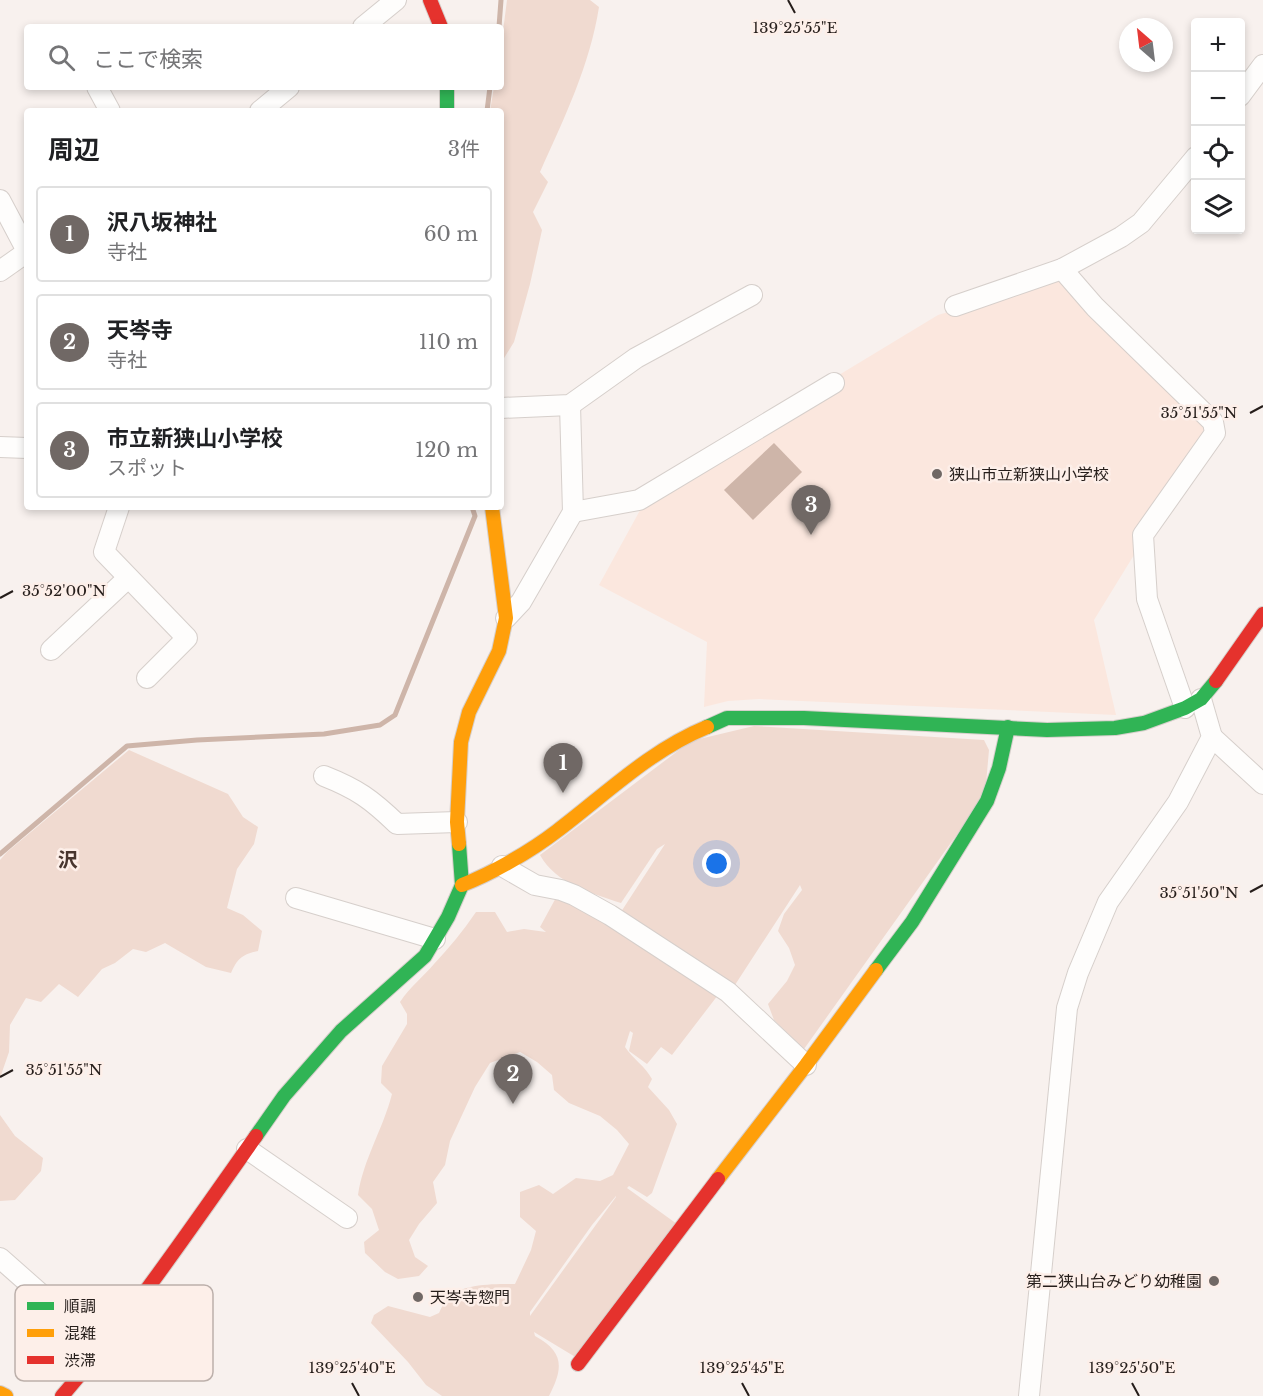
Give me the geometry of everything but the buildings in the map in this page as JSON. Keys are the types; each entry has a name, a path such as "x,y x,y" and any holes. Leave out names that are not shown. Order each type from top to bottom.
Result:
{"street":[{"path":"367,24 396,0"},
{"path":"430,0 440,24"},
{"path":"1245,89 1263,65"},
{"path":"99,90 108,108"},
{"path":"264,108 285,90"},
{"path":"447,90 447,108"},
{"path":"956,306 1062,269 1121,237 1141,223 1191,163"},
{"path":"0,200 24,246"},
{"path":"0,271 24,254"},
{"path":"1062,269 1095,308 1213,422 1215,433 1143,535 1147,599 1193,703 1212,737 1263,784"},
{"path":"504,408 570,405 636,358 752,295"},
{"path":"573,512 639,500 834,383"},
{"path":"506,618 521,602 573,512 570,405"},
{"path":"0,447 24,448"},
{"path":"118,510 104,552 187,638 147,678"},
{"path":"149,1285 285,1096 341,1031 425,956 448,917 462,885 457,822 459,759 463,734 469,712 499,651 506,618 492,510"},
{"path":"51,650 128,578"},
{"path":"462,885 483,877 555,833 660,750 687,735 727,718 804,718 1047,730 1114,728 1144,723 1193,703 1229,664 1263,614"},
{"path":"578,1364 912,922 987,801 999,768 1008,728"},
{"path":"1029,1396 1067,1008 1078,973 1108,902 1178,802 1212,737"},
{"path":"324,776 354,788 380,807 397,824 457,822"},
{"path":"502,866 536,885 574,895 610,915 718,985 806,1065"},
{"path":"296,898 435,939"},
{"path":"247,1149 347,1218"},
{"path":"0,1258 31,1285"},
{"path":"62,1396 75,1381"},
{"path":"0,1393 6,1396"}],"shaded area":[{"path":"507,0 590,0 599,7 583,71 540,172 548,182 533,212 542,230 514,342 504,358 504,108 490,108 494,90 504,90 504,24"},
{"name":"狭山市立新狭山小学校","path":"1060,279 1208,424 1209,433 1094,620 1116,715 759,699 728,701 704,707 707,642 599,585 644,503 829,381 938,315"},
{"path":"774,443 802,472 753,520 724,490"},
{"path":"754,726 984,740 989,750 985,795 804,1049 774,1020 768,1004 787,981 795,965 789,948 778,931 784,914 802,890 800,885 733,988 619,915 665,844 657,849 621,903 575,886 555,873 540,855 691,741"},
{"path":"129,750 228,794 243,817 258,827 254,844 237,869 227,908 243,915 262,931 258,951 241,958 231,973 206,967 165,943 146,952 133,949 115,963 102,969 78,997 59,984 41,1002 26,998 10,1025 9,1052 0,1078 0,860"},
{"path":"558,894 571,898 718,995 672,1055 661,1047 647,1064 629,1051 633,1033 630,1031 625,1047 649,1074 652,1079 648,1087 669,1110 677,1124 652,1193 647,1197 629,1186 627,1188 677,1224 577,1358 534,1332 535,1336 552,1348 558,1362 557,1377 549,1396 442,1396 426,1385 371,1323 374,1315 388,1306 430,1317 439,1313 446,1300 460,1290 478,1286 515,1284 531,1250 536,1231 520,1217 520,1192 539,1185 553,1194 576,1178 600,1181 613,1175 629,1144 600,1116 569,1103 554,1090 552,1075 537,1062 520,1052 490,1063 475,1087 450,1141 445,1165 433,1182 437,1203 409,1240 415,1257 428,1266 419,1276 398,1279 385,1272 365,1253 364,1242 379,1230 372,1209 358,1195 364,1169 392,1094 381,1083 382,1066 407,1024 407,1014 400,1002 450,946 476,912 495,912 507,932 524,929 546,932 540,927","holes":["616,1197 530,1316 530,1312 592,1225"]},
{"path":"0,1115 15,1136 43,1158 41,1171 15,1200 0,1201"}],"waterway":[{"path":"499,24 501,0"},
{"path":"487,108 490,90"},
{"path":"0,854 127,746 324,734 380,725 395,715 475,516 473,510"}],"traffic: fast":[{"path":"447,90 447,108"},
{"path":"707,727 727,718 804,718 1047,730 1115,728 1144,723 1185,708 1201,699 1216,681"},
{"path":"876,970 912,922 987,801 999,768 1008,727"},
{"path":"256,1136 284,1096 341,1031 425,956 448,917 462,885 459,844"}],"traffic: slow":[{"path":"459,844 457,822 461,742 469,712 499,651 506,618 492,510"},
{"path":"462,885 499,868 536,846 647,761 666,748 707,727"},
{"path":"718,1179 876,970"},
{"path":"0,1393 6,1396"}],"traffic: jam":[{"path":"430,0 440,24"},
{"path":"1216,681 1263,614"},
{"path":"150,1285 256,1136"},
{"path":"578,1364 718,1179"},
{"path":"62,1396 75,1381"}],"place":[{"name":"狭山市立新狭山小学校","path":"937,474"},
{"name":"市立新狭山小学校","path":"811,535"},
{"name":"沢八坂神社","path":"563,793"},
{"name":"天岑寺","path":"513,1104"},
{"name":"第二狭山台みどり幼稚園","path":"1214,1281"},
{"name":"天岑寺惣門","path":"418,1297"}],"district":[{"name":"沢","path":"68,860"}]}
